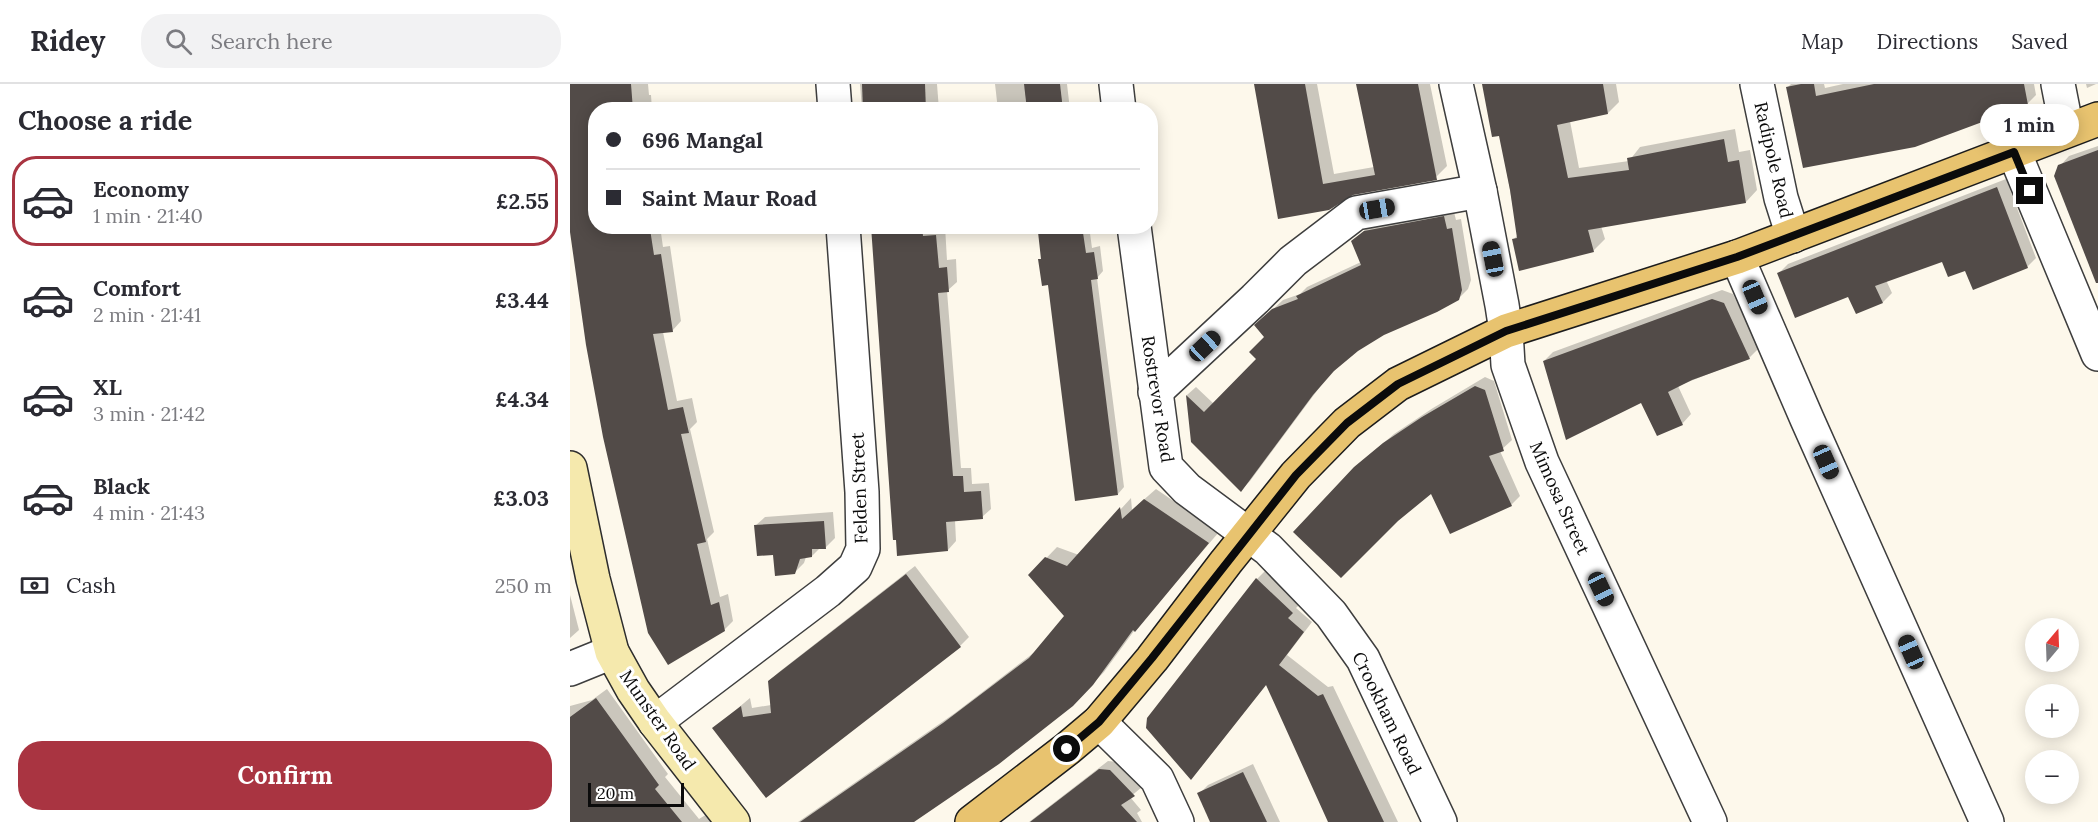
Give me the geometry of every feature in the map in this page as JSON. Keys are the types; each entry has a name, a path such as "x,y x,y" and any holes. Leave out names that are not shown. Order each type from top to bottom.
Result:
{"main road":[{"path":"972,822 1099,722 1296,475 1347,423 1398,384 1506,331 1737,257 2098,119"}],"street":[{"path":"833,84 834,102"},
{"path":"1116,84 1118,102"},
{"name":"Mimosa Street","path":"1456,84 1480,191 1506,331 1508,365 1542,462 1710,822"},
{"name":"Radipole Road","path":"1757,84 1781,198 1793,236"},
{"path":"2058,84 2067,130"},
{"path":"2014,152 2098,354"},
{"path":"1155,392 1293,261 1356,213 1480,191"},
{"name":"Felden Street","path":"655,722 828,591 855,567 863,549 862,492 844,234"},
{"name":"Rostrevor Road","path":"1135,234 1166,466 1187,489 1248,535"},
{"path":"1737,257 1988,822"},
{"name":"Munster Road","path":"570,468 593,579 612,652 633,690 655,722 733,822"},
{"name":"Crookham Road","path":"1248,535 1268,549 1330,614 1363,659 1440,822"},
{"path":"570,669 612,652"},
{"path":"1099,722 1157,779 1177,822"}],"building":[{"path":"570,84 631,84 632,102 588,102 588,234 651,234 654,255 661,254 673,332 653,334 668,410 683,407 689,433 681,434 706,542 697,544 711,605 719,602 725,631 668,665 648,633 603,437 586,345 570,232"},
{"path":"862,84 925,84 926,102 863,102"},
{"path":"1024,84 1060,84 1062,102 1026,102"},
{"path":"1254,84 1305,84 1323,184 1375,175 1356,84 1418,84 1437,180 1353,195 1329,210 1278,219"},
{"path":"1482,84 1603,84 1608,114 1557,125 1568,178 1629,170 1627,158 1724,139 1728,162 1739,160 1746,203 1588,230 1594,252 1519,271 1512,239 1517,238 1510,190 1499,136 1492,137"},
{"path":"1814,84 1816,96 1874,84 2024,84 2028,105 1915,147 1803,168 1786,87"},
{"path":"2098,150 2098,283 2096,283 2054,176 2058,165"},
{"path":"1997,187 2028,268 1973,290 1965,271 1948,277 1942,262 1875,286 1883,303 1856,314 1848,297 1795,318 1777,273"},
{"path":"1444,216 1447,229 1452,228 1462,290 1459,300 1384,335 1358,351 1334,371 1313,395 1241,492 1191,442 1186,395 1204,412 1256,359 1249,352 1264,337 1254,325 1272,309 1298,299 1296,296 1361,265 1351,241 1364,231"},
{"path":"872,234 936,235 939,268 947,267 949,292 938,293 953,476 963,476 964,492 981,491 983,519 946,522 948,551 897,556 896,540 893,540"},
{"path":"1038,234 1083,234 1086,253 1094,252 1098,279 1091,280 1118,495 1075,501 1048,285 1042,286 1038,259 1041,259"},
{"path":"1712,299 1724,303 1750,359 1692,380 1668,392 1683,425 1657,436 1641,403 1566,440 1543,361"},
{"path":"1475,386 1485,390 1504,451 1489,456 1512,506 1450,534 1431,494 1398,521 1341,578 1293,532 1354,467 1383,443"},
{"path":"1144,499 1209,543 1135,632 1133,630 1093,685 1073,706 999,764 914,822 800,822 943,723 1029,658 1064,616 1028,575 1045,557 1067,566 1120,507 1122,519"},
{"path":"824,521 826,549 812,549 812,557 800,559 795,574 775,576 773,555 757,556 754,525"},
{"path":"906,574 961,647 766,798 712,728 741,706 743,717 771,713 768,681"},
{"path":"1256,578 1293,613 1288,618 1304,632 1279,665 1318,696 1323,694 1384,822 1328,822 1266,685 1191,780 1146,728 1147,718"},
{"path":"596,698 659,785 655,789 682,822 570,822 570,717"},
{"path":"1099,769 1110,770 1135,796 1121,805 1137,822 1030,822"},
{"path":"1243,772 1267,822 1210,822 1197,793"}],"route":[{"path":"1067,749 1099,722 1296,475 1347,423 1398,384 1506,331 1737,257 2014,152 2030,191"}]}
